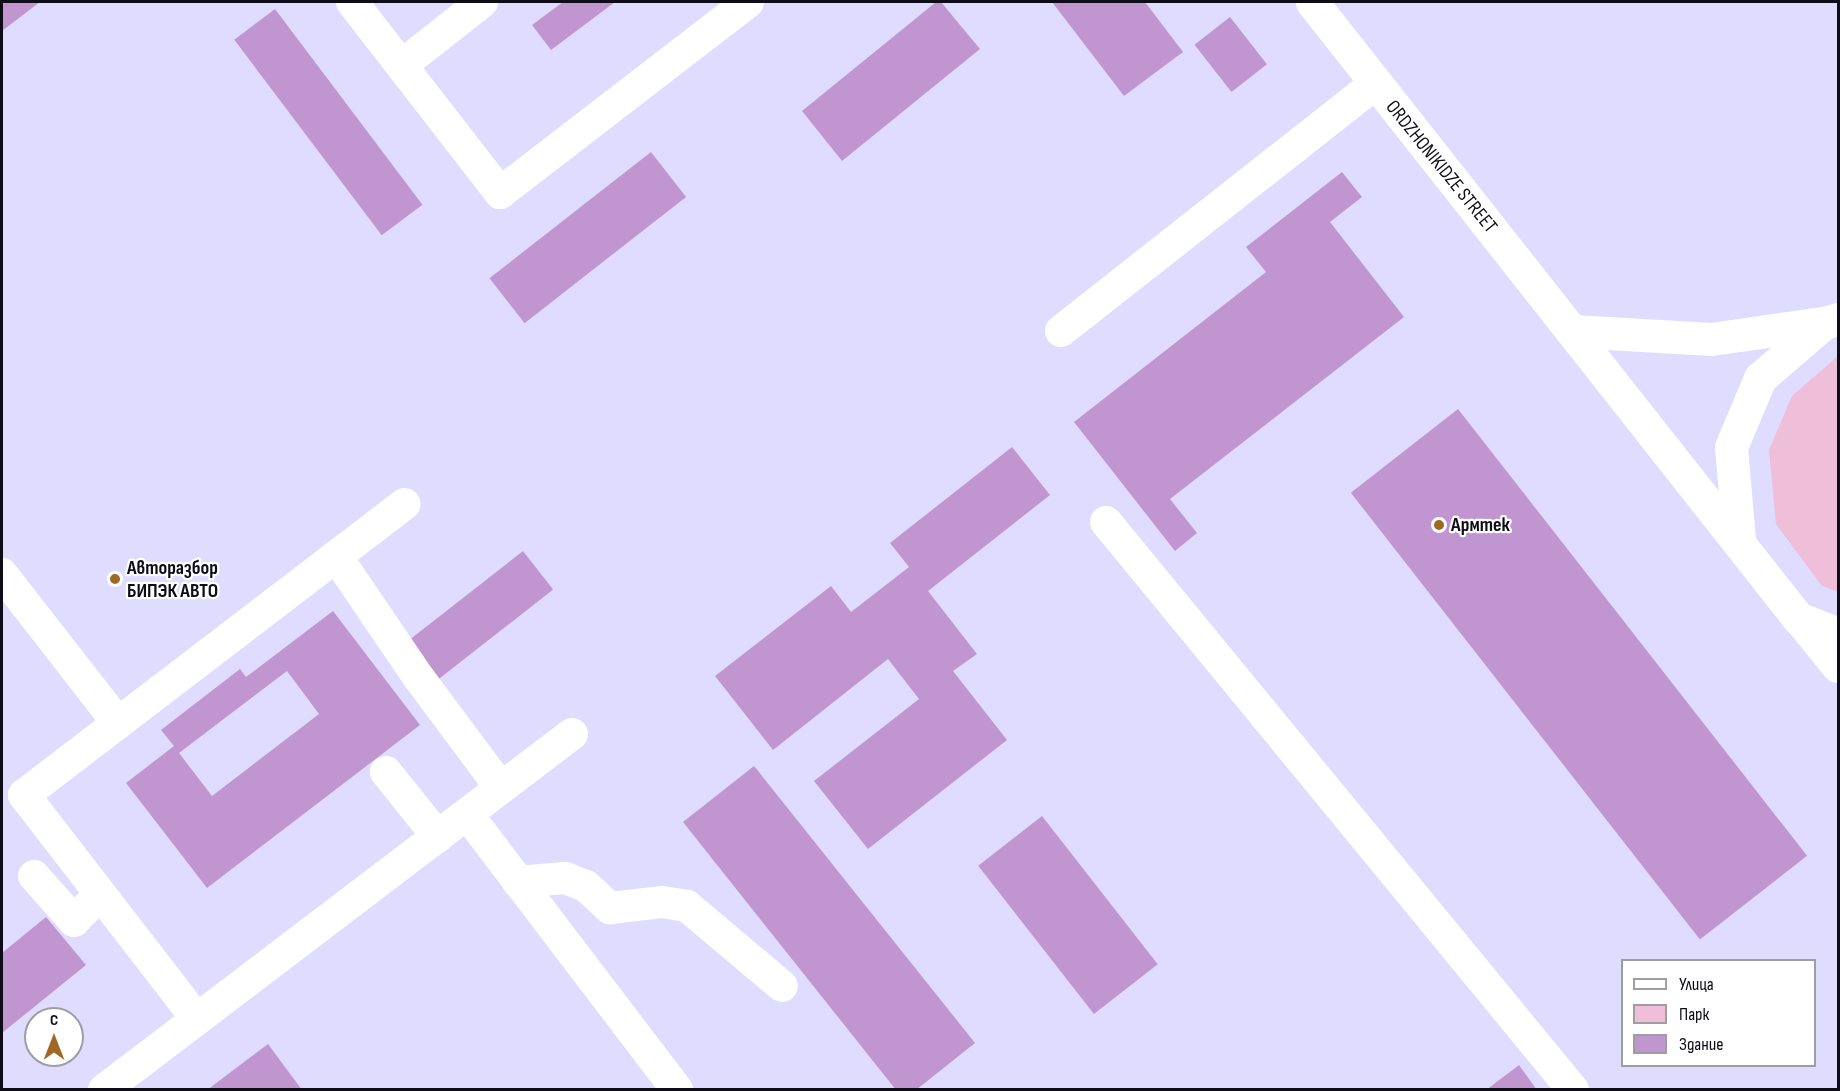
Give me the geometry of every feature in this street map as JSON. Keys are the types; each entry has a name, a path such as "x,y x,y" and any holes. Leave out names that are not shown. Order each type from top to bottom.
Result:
{"main road":[{"name":"ORDZHONIKIDZE STREET","path":"1312,2 1739,539 1798,618"},
{"path":"1573,332 1711,339 1831,321"},
{"path":"1739,539 1731,447 1760,378 1831,321"},
{"path":"1798,618 1839,634"}],"street":[{"path":"352,2 500,193 748,2"},
{"path":"402,65 482,2"},
{"path":"1061,332 1375,84"},
{"path":"197,1019 24,795 404,504"},
{"path":"1106,522 1573,1089"},
{"path":"336,556 419,678 501,788"},
{"path":"2,574 118,723"},
{"path":"1798,618 1839,667"},
{"path":"104,1089 572,734"},
{"path":"386,772 438,837"},
{"path":"467,814 677,1089"},
{"path":"34,876 74,921 100,894"},
{"path":"518,882 565,878 586,886 610,908 662,902 687,906 782,986"}],"green space":[{"path":"1838,356 1838,592 1822,586 1776,524 1769,450 1792,396"}],"building":[{"path":"2,2 40,2 2,31"},
{"path":"563,2 615,2 551,50 532,25"},
{"path":"936,2 941,2 980,49 842,161 802,111"},
{"path":"1052,2 1145,2 1183,52 1124,96"},
{"path":"275,9 422,205 382,235 234,40"},
{"path":"1230,17 1267,64 1231,92 1195,45"},
{"path":"651,152 686,197 525,323 489,278"},
{"path":"1342,172 1362,197 1330,222 1404,317 1170,499 1197,533 1175,551 1074,422 1266,272 1246,247"},
{"path":"1458,409 1807,856 1700,940 1351,493"},
{"path":"1012,447 1050,495 928,591 977,654 953,671 1007,740 868,849 814,781 919,699 888,659 773,750 715,676 831,586 851,612 909,567 890,543"},
{"path":"523,551 553,590 438,679 408,641"},
{"path":"333,611 420,725 207,888 126,783 174,746 161,730 240,669 246,677","holes":["287,671 319,714 212,796 179,753"]},
{"path":"754,766 975,1043 916,1090 896,1090 683,822"},
{"path":"1042,816 1158,964 1094,1014 978,866"},
{"path":"46,917 86,965 34,1007 24,1007 24,1015 2,1033 2,953"},
{"path":"268,1044 302,1090 207,1090"},
{"path":"1519,1065 1537,1090 1486,1090"}],"place":[{"name":"Армтек","path":"1439,525"},
{"name":"Авторазбор БИПЭК АВТО","path":"115,579"}]}
